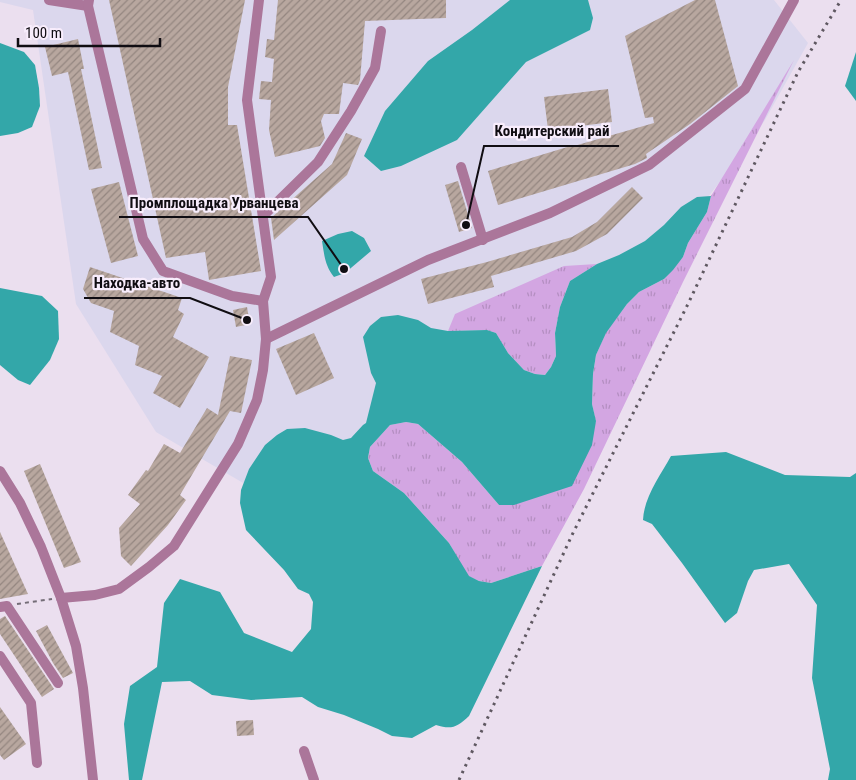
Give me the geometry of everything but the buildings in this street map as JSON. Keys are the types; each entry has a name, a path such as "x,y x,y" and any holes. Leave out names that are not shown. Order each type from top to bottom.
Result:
{"street":[{"path":"49,0 88,3 143,239 164,271 232,296 263,301"},
{"path":"61,598 95,595 119,590 174,546 238,444 257,400 263,370 266,339 263,301 272,277 247,100 259,0"},
{"path":"266,339 428,260 550,213 649,165 745,89 794,0"},
{"path":"263,216 318,162 351,111 375,68 382,31"},
{"path":"461,167 483,240"},
{"path":"0,471 20,502 41,547 61,598 76,646 94,780"},
{"path":"4,606 58,683"},
{"path":"0,656 31,703 37,763"},
{"path":"304,751 314,780"}],"path":[{"path":"4,606 61,598"}],"shaded area":[{"path":"0,0 774,0 808,43 765,120 734,164 678,235 355,455 262,494 156,432 76,304 33,10 0,2"}],"green space":[{"path":"794,60 683,282 584,489 542,566 491,583 479,581 468,576 449,543 404,493 373,471 368,458 370,447 390,425 406,422 418,424 462,462 499,505 596,422 592,404 593,374 596,355 606,332 627,304 639,292 664,279 683,257 688,243 707,212 711,196"},
{"path":"597,264 570,281 560,307 555,333 556,356 545,375 524,370 508,353 496,333 487,330 448,331 455,314 564,266"}],"water":[{"path":"510,0 588,0 593,18 590,30 526,62 457,140 401,166 381,171 364,156 385,111 428,61"},
{"path":"0,43 24,52 35,65 40,106 32,127 18,133 0,136"},
{"path":"856,52 856,101 845,86"},
{"path":"711,196 707,212 688,243 683,257 664,279 639,292 627,304 606,333 596,355 593,374 592,404 596,421 592,445 572,486 514,505 499,505 462,462 418,424 406,422 390,425 370,447 368,458 373,471 404,493 449,543 469,576 479,581 491,583 542,566 469,716 454,726 436,725 412,738 392,736 344,715 318,707 302,697 251,700 212,695 190,681 162,682 142,780 129,780 124,724 130,686 157,667 164,603 180,579 220,592 244,633 292,652 311,629 313,602 309,594 298,589 284,570 246,530 240,503 241,490 249,469 265,445 287,429 305,428 343,440 351,438 366,423 376,383 371,373 363,337 370,326 381,317 398,315 418,320 431,328 448,331 487,330 496,333 508,353 524,370 545,375 556,356 555,333 560,307 570,281 597,264 645,241 681,207 697,197"},
{"path":"352,231 364,238 371,251 345,273 334,277 324,255 322,241 338,234"},
{"path":"0,288 42,296 58,311 59,339 50,360 30,385 18,380 0,365"},
{"path":"726,452 785,475 850,477 856,473 856,780 828,780 830,769 812,678 817,605 789,564 754,570 748,581 737,613 725,623 652,524 643,520 649,495 671,456"}],"railway":[{"path":"459,780 572,535 688,304 798,72 841,0"}],"place":[{"name":"Кондитерский рай","path":"466,225"},
{"name":"Промплощадка Урванцева","path":"344,269"},
{"name":"Находка-авто","path":"247,320"}]}
